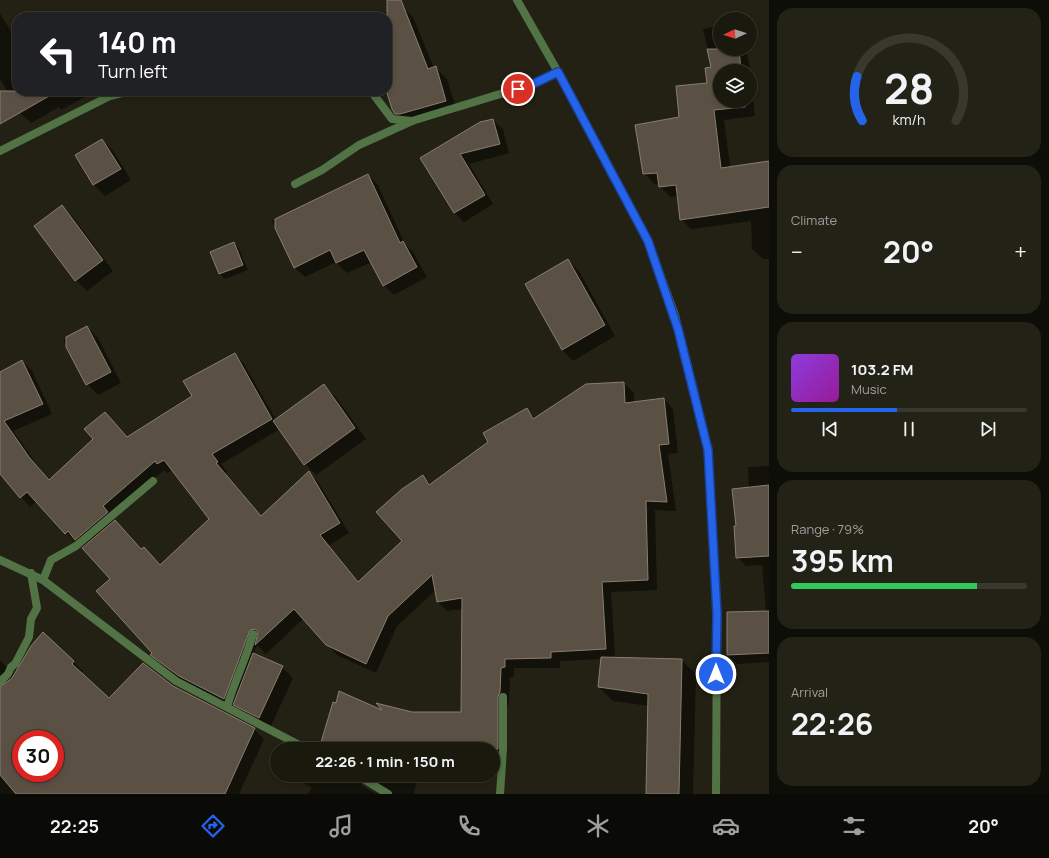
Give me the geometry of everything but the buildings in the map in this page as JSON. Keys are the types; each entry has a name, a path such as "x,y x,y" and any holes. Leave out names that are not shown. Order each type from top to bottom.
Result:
{"street":[{"path":"517,0 558,72 648,241 675,315 708,450 717,614 716,794"},
{"path":"295,184 322,170 359,145 412,121 533,84 558,72"},
{"path":"0,151 110,96"},
{"path":"375,96 392,119 412,121"},
{"path":"43,580 51,560 76,546 153,481"},
{"path":"0,560 22,571 31,573 43,580 176,681 293,742"},
{"path":"0,682 15,664 29,637 31,619 37,608 31,573"},
{"path":"227,708 232,690 248,653 253,634"},
{"path":"500,794 504,697"},
{"path":"368,782 388,794"}],"route":[{"path":"518,89 533,84 558,72 648,241 675,315 708,450 717,614 716,674"}]}
